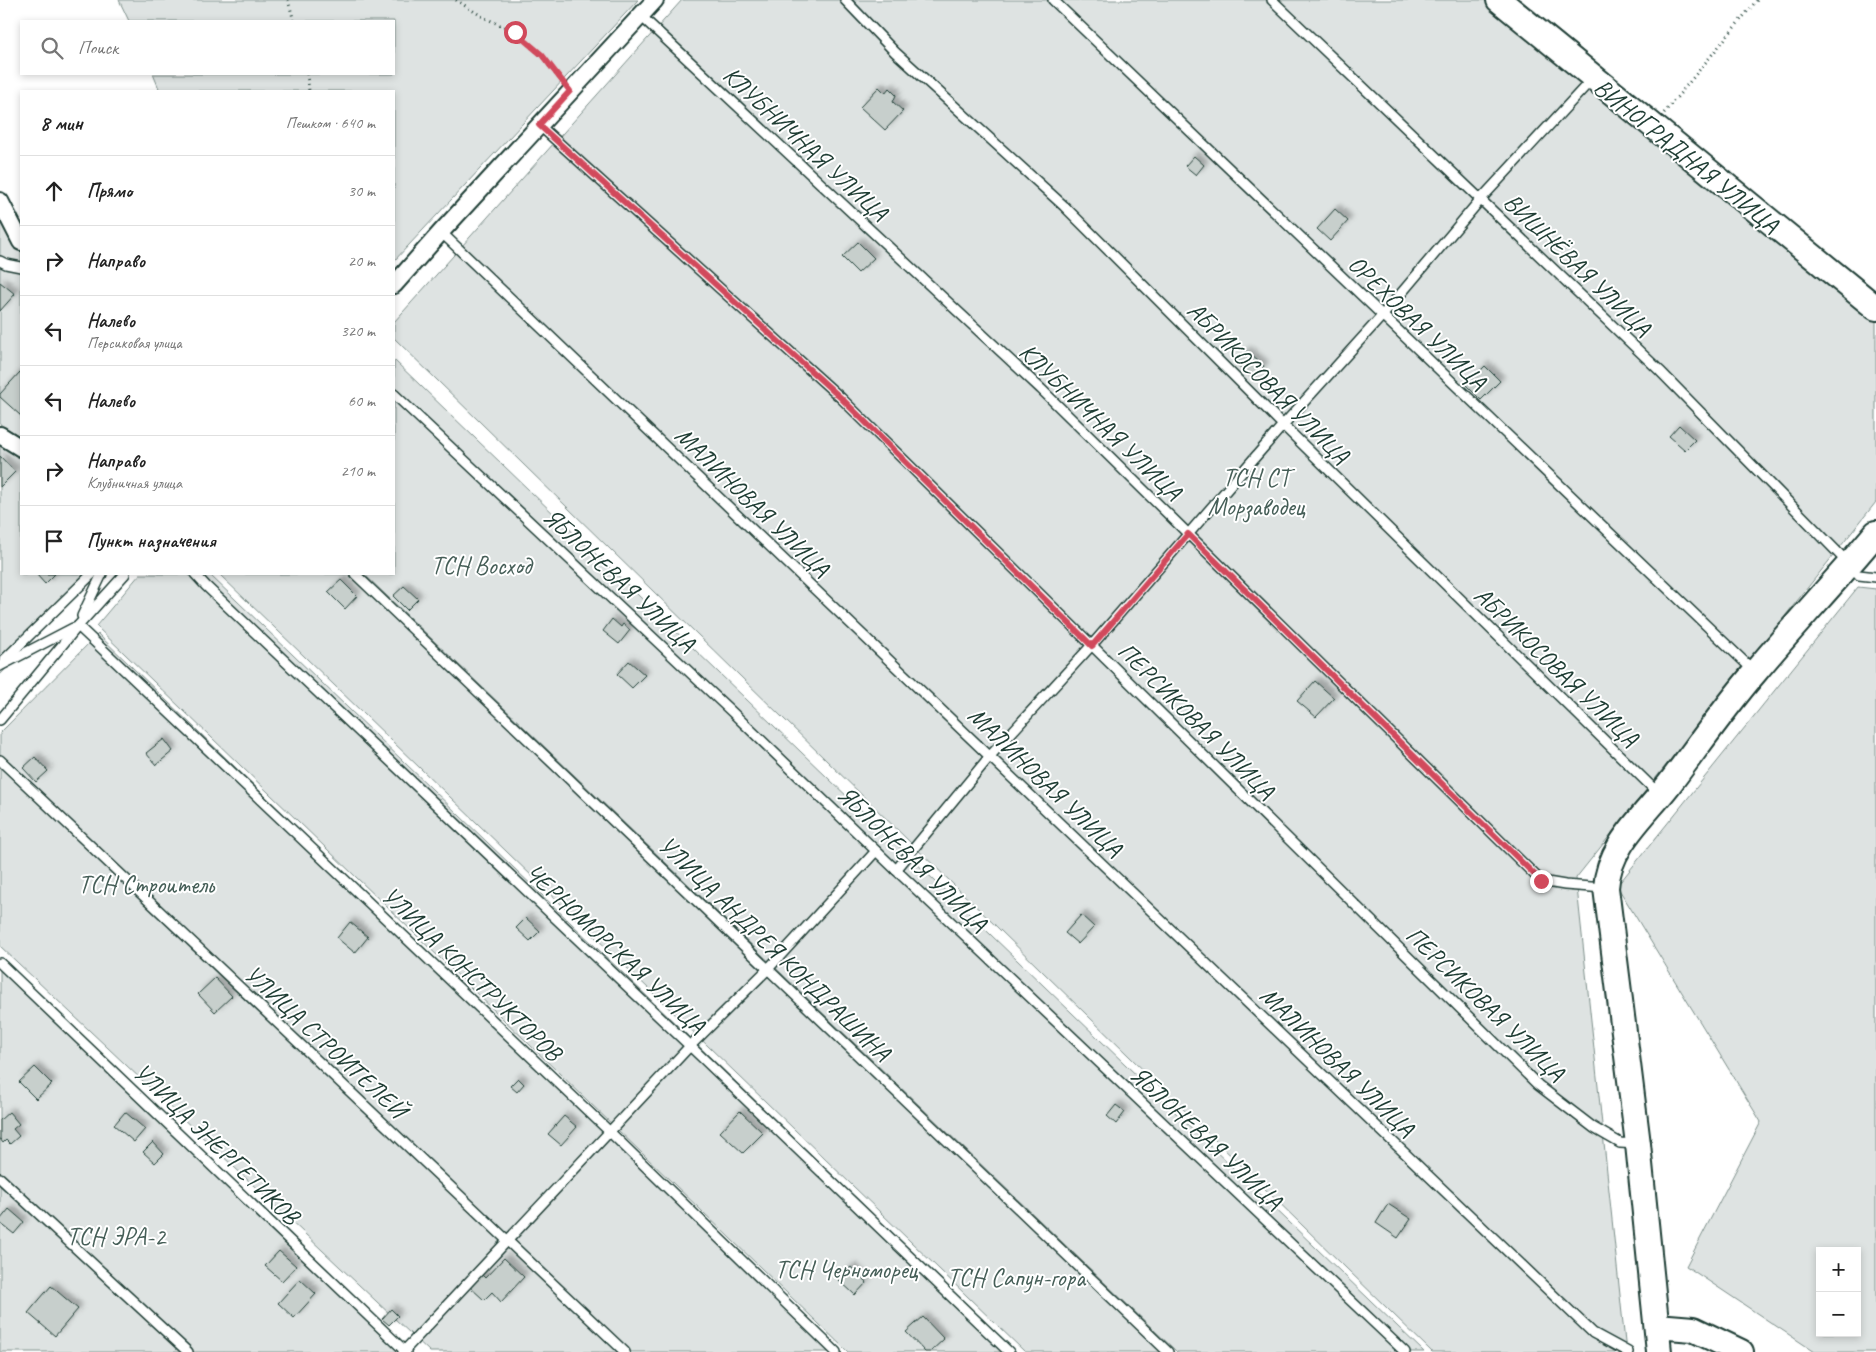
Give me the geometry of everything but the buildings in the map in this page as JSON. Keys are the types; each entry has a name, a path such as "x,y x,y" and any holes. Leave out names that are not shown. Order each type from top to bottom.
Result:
{"street":[{"path":"395,284 655,0"},
{"name":"ВИНОГРАДНАЯ УЛИЦА","path":"1499,0 1876,308"},
{"path":"0,201 20,240"},
{"path":"0,436 20,447"},
{"path":"1659,1352 1638,1144 1606,888 1607,875 1611,861 1624,840 1755,672 1854,570 1876,533"},
{"path":"1657,1326 1693,1329 1741,1352"}],"lane":[{"name":"АБРИКОСОВАЯ УЛИЦА","path":"845,0 895,52 1064,206 1283,426 1660,796"},
{"name":"ОРЕХОВАЯ УЛИЦА","path":"1054,0 1755,672"},
{"name":"ВИШНЁВАЯ УЛИЦА","path":"1272,0 1660,371 1854,570"},
{"name":"КЛУБНИЧНАЯ УЛИЦА","path":"641,16 1041,389 1541,881 1606,888"},
{"path":"896,870 990,756 1092,646 1188,534 1382,316 1481,199 1593,78"},
{"name":"ПЕРСИКОВАЯ УЛИЦА","path":"539,125 841,398 1538,1085 1594,1128 1620,1143 1638,1144"},
{"name":"МАЛИНОВАЯ УЛИЦА","path":"441,232 1593,1333 1619,1349 1628,1352"},
{"path":"0,261 20,267"},
{"name":"ЯБЛОНЕВАЯ УЛИЦА","path":"395,395 732,712 1405,1352"},
{"path":"1854,570 1876,577"},
{"path":"0,665 91,575"},
{"path":"0,665 78,626 102,575"},
{"path":"0,720 78,626 124,575"},
{"name":"ЧЕРНОМОРСКАЯ УЛИЦА","path":"196,575 1009,1352"},
{"name":"УЛИЦА АНДРЕЯ КОНДРАШИНА","path":"356,575 1168,1352"},
{"name":"УЛИЦА КОНСТРУКТОРОВ","path":"78,626 610,1132 836,1352"},
{"name":"УЛИЦА СТРОИТЕЛЕЙ","path":"0,760 625,1352"},
{"path":"404,1352 690,1046 768,969 876,851"},
{"name":"УЛИЦА ЭНЕРГЕТИКОВ","path":"0,963 404,1352"},
{"path":"0,1178 188,1352"}],"path":[{"path":"288,0 294,20"},
{"path":"456,0 483,17 515,32 542,55 570,91"},
{"path":"1653,127 1757,0"},
{"path":"306,75 309,90"}],"green space":[{"path":"119,0 638,0 395,260 395,90 160,90 153,75 395,75 395,20 129,20"},
{"name":"ТСН СТ Морзаводец","path":"682,0 1521,0 1876,292 1876,502 1576,878 1626,1352 1432,1352 395,339 395,321"},
{"path":"0,211 20,250 20,436 0,424"},
{"name":"ТСН Восход","path":"395,361 1424,1352 1177,1352 365,575 395,575"},
{"path":"0,428 20,440 20,575 92,575 0,675"},
{"name":"ТСН Черноморец","path":"139,575 210,575 1016,1352 848,1352 96,626"},
{"name":"ТСН Сапун-гора","path":"220,575 352,575 1163,1352 1025,1352"},
{"path":"1858,587 1876,589 1876,1352 1815,1352 1686,1266 1761,1122 1617,886"},
{"name":"ТСН Строитель","path":"98,634 838,1352 430,1352 0,946 0,733"},
{"name":"ТСН ЭРА-2","path":"0,969 408,1352 0,1352"}],"route":[{"path":"515,32 542,55 570,91 539,125 841,398 1092,646 1188,534 1541,881"}]}
